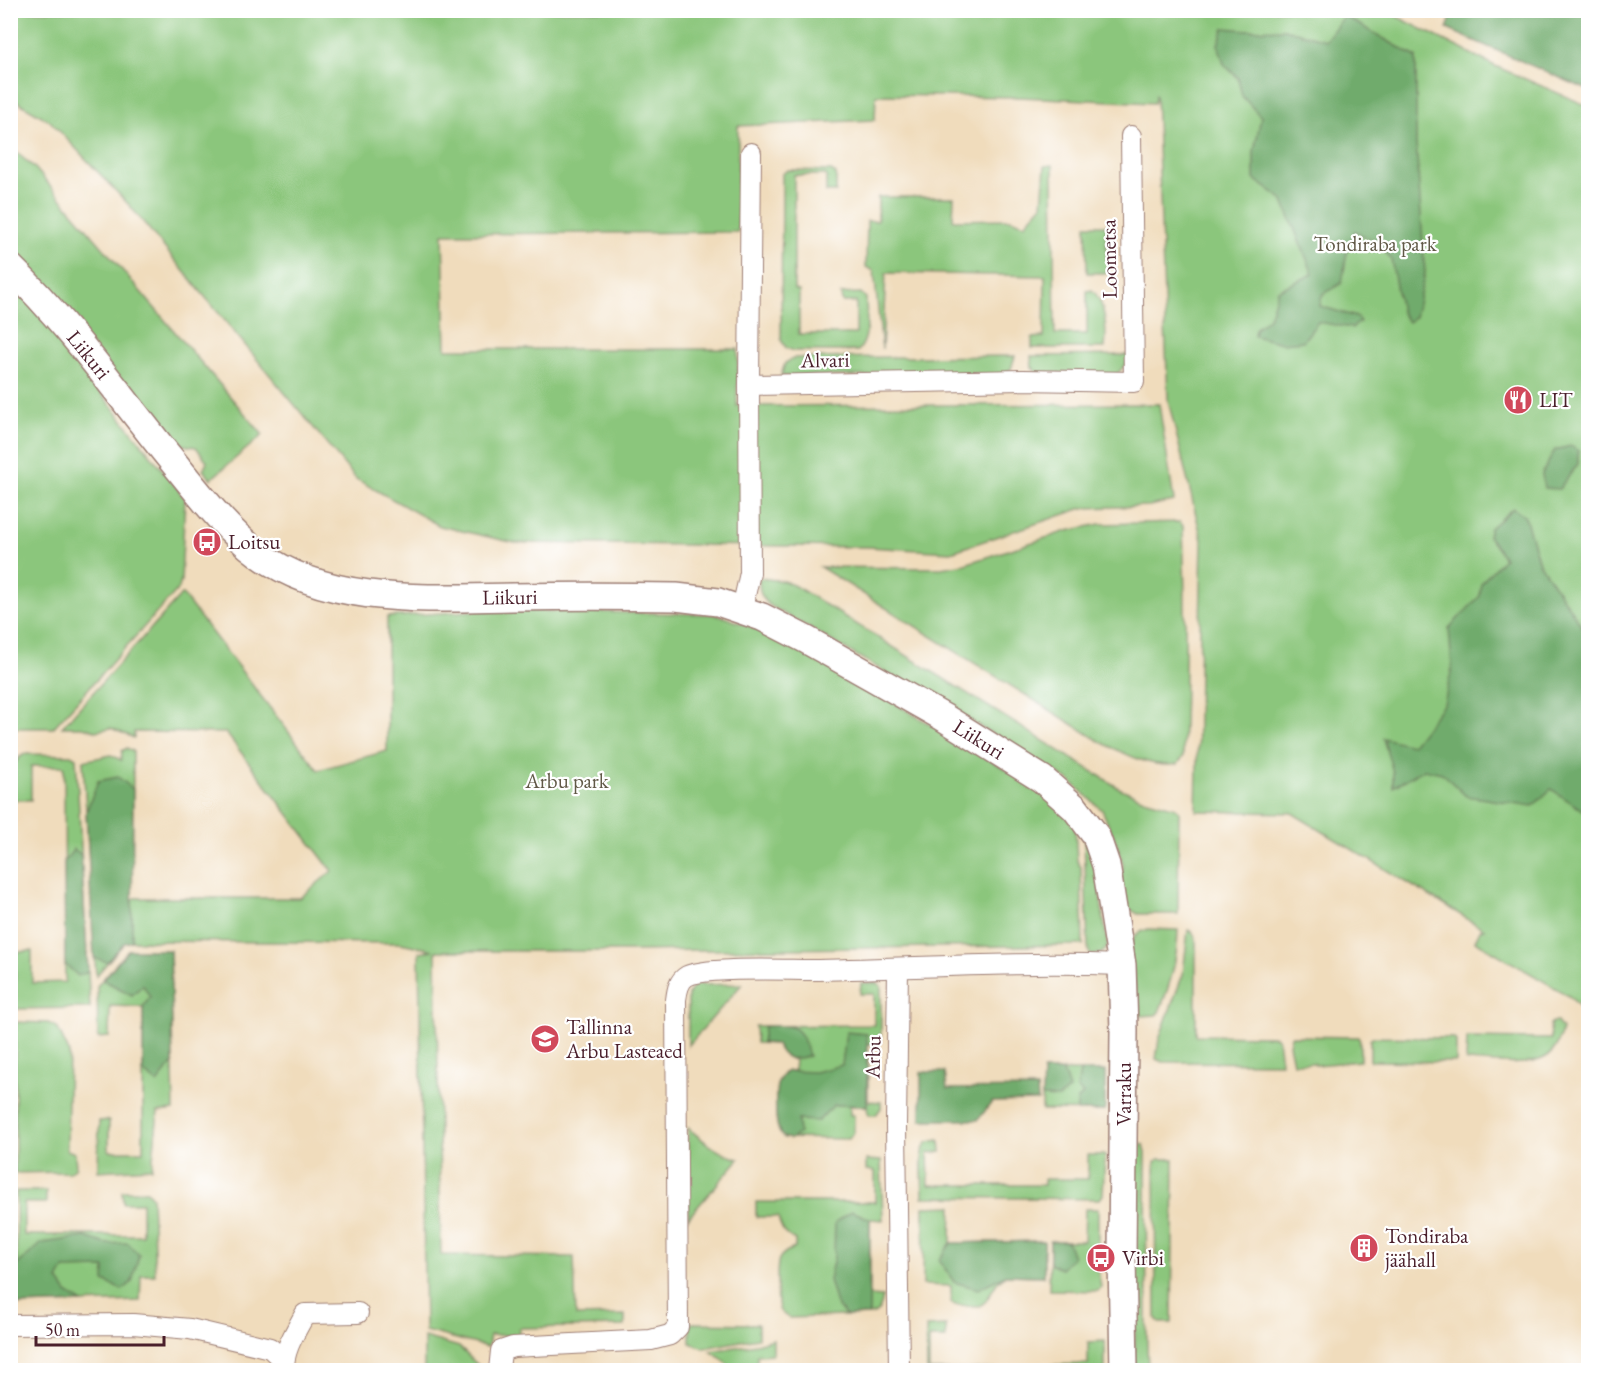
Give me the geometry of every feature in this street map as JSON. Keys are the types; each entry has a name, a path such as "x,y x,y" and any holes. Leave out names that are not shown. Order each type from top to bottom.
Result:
{"street":[{"name":"Loometsa","path":"1131,135 1134,382"},
{"path":"742,609 750,579 751,153"},
{"name":"Liikuri","path":"10,267 50,307 213,511 259,554 291,572 323,584 371,594 468,597 676,597 707,600 742,609 806,639 1000,751 1057,791 1087,822"},
{"name":"Alvari","path":"749,385 1023,380 1134,382"},
{"name":"Varraku","path":"1087,822 1096,836 1106,865 1122,965 1124,1371"},
{"path":"499,1371 501,1351 513,1347 651,1340 670,1335 678,1327 676,1000 678,987 684,977 698,973 727,971 898,969 1009,964 1122,965"},
{"name":"Arbu","path":"898,969 896,1126 899,1371"},
{"path":"284,1366 292,1337 305,1314 358,1313"},
{"path":"10,1325 133,1324 190,1329 270,1348 284,1366"}],"green space":[{"name":"Tondiraba park","path":"1384,10 1495,66 1588,106 1588,1025 1581,1008 1569,996 1475,941 1480,930 1484,929 1292,813 1196,811 1202,540 1168,400 1156,94 1154,103 1019,97 876,95 875,120 738,126 738,232 443,234 446,349 738,349 737,406 1159,404 1174,501 1149,506 1083,508 951,552 868,547 515,543 440,526 356,479 129,205 50,121 11,98 11,11"},
{"path":"1453,11 1588,11 1588,90 1447,29"},
{"path":"1344,16 1416,57 1416,142 1425,273 1415,317 1408,322 1401,312 1391,259 1376,239 1369,239 1355,231 1348,246 1342,283 1322,295 1320,306 1356,317 1360,322 1352,328 1318,322 1303,341 1282,343 1254,336 1255,329 1269,318 1278,290 1313,274 1282,199 1254,179 1254,152 1261,117 1242,96 1238,78 1224,64 1218,44 1224,28 1284,29 1326,40"},
{"path":"11,148 35,168 263,435 211,479 203,470 207,461 196,447 182,445 165,428 160,431 11,257"},
{"path":"1053,165 1055,334 1087,334 1087,291 1092,290 1097,295 1103,309 1105,348 1032,348 1032,338 1044,337 1045,276 886,273 882,349 874,271 866,267 867,221 878,221 878,197 954,197 953,220 1011,219 1025,224 1042,205 1045,166"},
{"path":"788,170 831,171 836,174 836,192 826,192 826,175 794,175 794,290 799,291 799,334 856,334 856,302 842,302 841,294 861,293 866,298 867,326 865,340 858,351 794,351 786,348 781,340 782,174"},
{"path":"1086,225 1106,225 1107,273 1087,273"},
{"path":"10,285 26,299 185,498 179,588 53,728 11,728"},
{"path":"1128,355 1128,362 1116,375 1038,373 1032,367 1031,356"},
{"path":"1015,356 1011,369 1000,376 781,376 785,363 795,358"},
{"path":"1571,446 1578,451 1578,464 1559,489 1544,488 1542,474 1555,450"},
{"path":"1513,508 1525,517 1539,563 1588,635 1588,814 1551,789 1533,806 1466,796 1442,773 1424,769 1393,787 1393,772 1383,738 1412,745 1444,704 1452,668 1449,628 1480,596 1481,583 1504,558 1488,536 1490,528"},
{"path":"1180,522 1183,526 1185,670 1183,757 1178,764 1148,762 1101,742 820,567 941,568 965,564 1067,531 1100,524"},
{"path":"759,578 784,581 797,587 1119,788 1144,799 1176,808 1179,811 1178,914 1138,914 1129,909 1123,901 1120,889 1123,864 1102,810 1070,781 769,605 761,593"},
{"name":"Arbu park","path":"182,594 318,770 387,751 387,617 482,610 708,614 719,615 765,632 820,659 1044,792 1075,824 1077,861 1081,867 1083,945 635,951 436,951 441,1255 574,1257 576,1316 625,1315 625,1326 520,1328 518,1336 490,1335 488,1347 425,1331 419,952 433,950 401,943 132,941 124,943 96,976 83,761 111,755 121,760 122,751 127,748 133,751 132,900 135,898 300,898 332,871 226,733 134,732 134,738 111,728 95,731 83,727 62,727"},
{"path":"25,754 71,755 76,758 90,1008 15,1009 15,952 32,951 32,983 65,982 64,766 31,766 31,800 13,800 14,767 20,757"},
{"path":"118,777 133,789 132,941 124,943 107,962 94,958 86,812 98,781"},
{"path":"1084,838 1094,855 1108,947 1102,953 1091,956 1088,950"},
{"path":"74,849 81,855 88,972 78,976 65,964 64,862"},
{"path":"1148,929 1178,930 1173,972 1159,1012 1156,1015 1140,1016 1131,952 1135,936"},
{"path":"1188,930 1196,939 1196,1035 1275,1036 1278,1039 1281,1063 1162,1062 1156,1059 1159,1039 1183,974"},
{"path":"128,950 170,950 174,1110 158,1112 152,1168 98,1171 99,1121 109,1120 109,1151 143,1151 143,1007 110,1006 109,1037 98,1038 97,986"},
{"path":"128,950 170,950 173,1063 157,1083 143,1072 143,1007 150,997 143,985 132,995 103,980"},
{"path":"861,983 878,983 881,986 881,1042 868,1044 868,1101 881,1102 881,1108 876,1115 868,1115 867,1106 850,1106 850,1115 854,1115 854,1132 849,1139 784,1138 780,1133 776,1116 776,1096 784,1073 794,1070 795,1060 783,1055 777,1044 756,1043 755,1026 874,1025 874,994 860,994"},
{"path":"742,984 688,1046 688,995 695,985"},
{"path":"15,1022 48,1023 57,1027 69,1052 67,1150 75,1153 76,1167 70,1172 15,1173"},
{"path":"1557,1022 1562,1029 1555,1048 1546,1057 1529,1062 1466,1061 1467,1038 1551,1039 1550,1024"},
{"path":"764,1026 783,1026 795,1029 803,1038 809,1056 789,1058 782,1054 777,1044 762,1043"},
{"path":"846,1032 867,1034 867,1106 834,1105 818,1121 798,1120 799,1133 791,1139 783,1137 778,1129 776,1110 776,1090 780,1078 788,1071 815,1072 842,1065"},
{"path":"1291,1036 1358,1037 1360,1061 1316,1065 1314,1063 1293,1063 1289,1044"},
{"path":"1372,1037 1454,1038 1456,1062 1370,1061"},
{"path":"1043,1071 1105,1071 1105,1111 1042,1110"},
{"path":"1043,1071 1063,1071 1069,1089 1059,1098 1042,1097"},
{"path":"1080,1071 1105,1071 1105,1111 1077,1111 1077,1101 1083,1094 1077,1089"},
{"path":"921,1072 945,1072 947,1089 1037,1088 1038,1101 992,1102 978,1120 921,1120"},
{"path":"688,1128 718,1150 739,1159 688,1218"},
{"path":"940,1140 941,1152 928,1153 929,1185 1044,1185 1044,1179 1088,1179 1088,1155 1105,1155 1103,1195 1100,1199 923,1197 924,1148 929,1142"},
{"path":"1133,1143 1144,1145 1146,1152 1148,1370 1135,1370"},
{"path":"1159,1159 1174,1159 1172,1323 1159,1323 1156,1318 1155,1162"},
{"path":"866,1160 881,1161 883,1220 870,1219 870,1296 883,1297 879,1309 876,1313 869,1315 790,1318 781,1312 778,1305 778,1263 782,1255 795,1248 795,1240 784,1231 778,1217 756,1217 756,1202 875,1202 875,1171 866,1170"},
{"path":"16,1191 46,1191 46,1203 24,1203 24,1235 142,1235 142,1203 123,1203 122,1191 147,1191 152,1197 155,1275 141,1275 140,1301 17,1305"},
{"path":"952,1206 951,1243 1044,1241 1044,1276 1005,1275 980,1306 951,1303 951,1286 923,1285 924,1207"},
{"path":"1085,1209 1098,1209 1098,1269 1101,1287 1098,1291 1049,1290 1050,1241 1084,1241"},
{"path":"852,1211 870,1219 869,1315 846,1316 836,1304 829,1280 834,1257 835,1223"},
{"path":"85,1237 106,1244 128,1243 139,1255 132,1282 122,1290 104,1281 105,1268 64,1269 58,1280 67,1293 83,1303 17,1305 17,1265 42,1243"},
{"path":"1044,1241 1044,1276 1005,1275 978,1289 954,1282 939,1260 951,1243"},
{"path":"1050,1241 1067,1241 1073,1257 1061,1269 1050,1264"},
{"path":"690,1323 758,1324 758,1338 704,1348 690,1343"},
{"path":"946,1326 946,1338 929,1338 929,1370 927,1370 926,1327"},
{"path":"424,1337 459,1347 483,1370 424,1370"},
{"path":"773,1339 773,1354 757,1355 757,1370 733,1370 710,1351 756,1344"},
{"path":"1105,1341 1105,1370 929,1370 1044,1369 1045,1365 1088,1364 1088,1342"}],"place":[{"name":"LIT","path":"1518,400"},
{"name":"Loitsu","path":"207,542"},
{"name":"Tallinna Arbu Lasteaed","path":"545,1039"},
{"name":"Tondiraba jäähall","path":"1364,1248"},
{"name":"Virbi","path":"1101,1258"}]}
